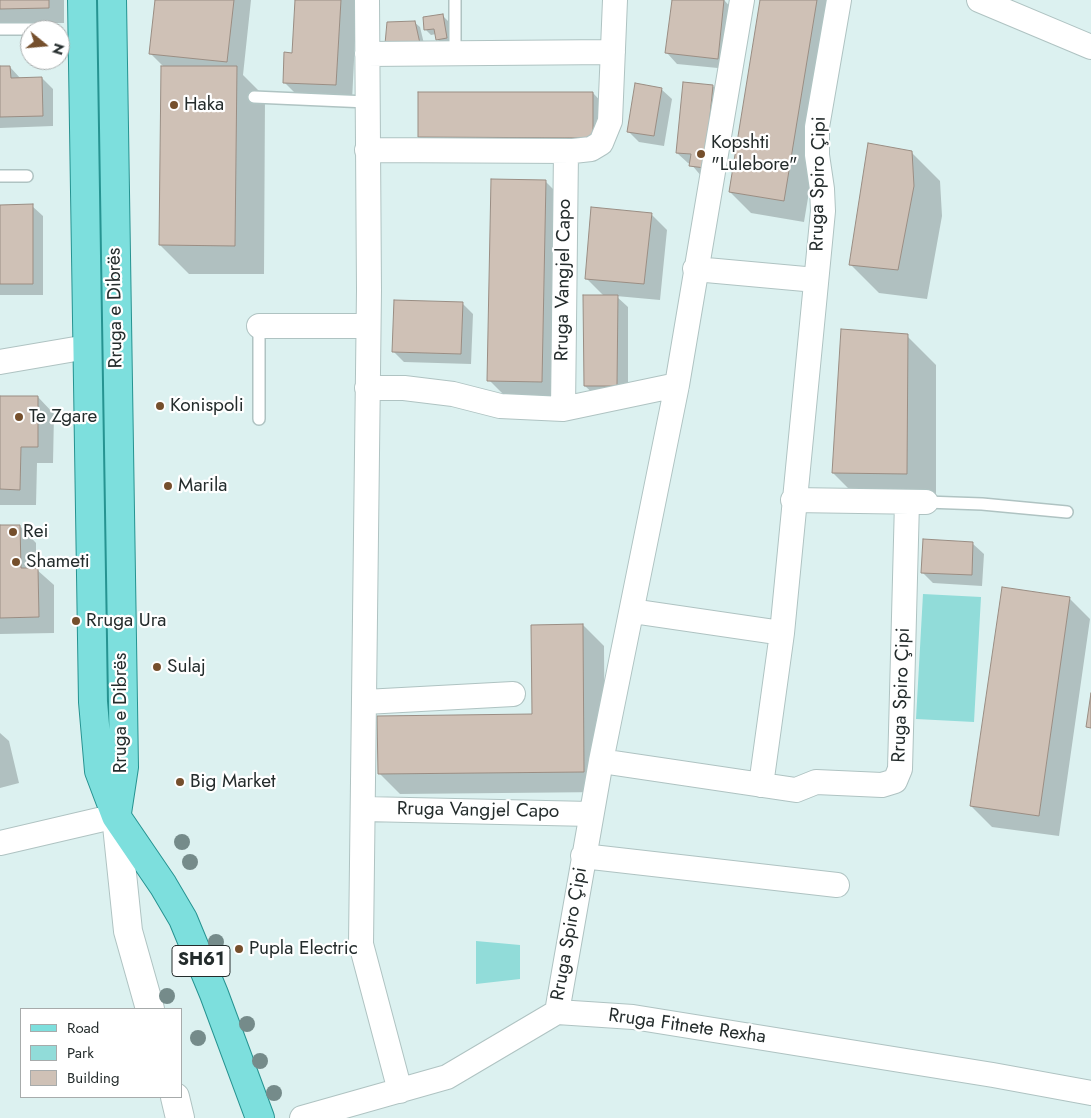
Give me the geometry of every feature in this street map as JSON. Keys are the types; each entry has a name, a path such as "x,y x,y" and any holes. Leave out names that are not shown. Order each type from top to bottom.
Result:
{"main road":[{"name":"Rruga e Dibrës","path":"82,0 93,702 99,771 116,816"},
{"name":"Rruga e Dibrës","path":"112,0 124,767 116,816"},
{"path":"116,816 128,931 150,1008"},
{"name":"SH61","path":"116,816 163,885 183,919 214,994 260,1118"},
{"path":"174,1098 180,1118"}],"street":[{"path":"367,0 368,326 361,944 400,1091"},
{"path":"368,150 566,151 591,149 601,143 610,121 615,0"},
{"name":"Rruga Spiro Çipi","path":"557,1012 601,761 677,385 695,269 742,0"},
{"name":"Rruga Spiro Çipi","path":"761,785 782,633 793,500 823,211 817,155 817,128 839,0"},
{"path":"979,0 1091,47"},
{"path":"367,54 613,52"},
{"name":"Rruga Vangjel Capo","path":"563,410 566,151"},
{"name":"Rruga Spiro Çipi","path":"695,269 816,280"},
{"path":"259,326 368,326"},
{"path":"0,362 87,347"},
{"path":"367,388 404,388 453,394 500,406 563,410 677,385"},
{"path":"793,500 917,502"},
{"name":"Rruga Spiro Çipi","path":"601,761 796,790 816,782 882,785 895,781 900,769 917,502"},
{"path":"632,611 782,633"},
{"path":"365,702 513,694"},
{"name":"Rruga Vangjel Capo","path":"364,809 591,814"},
{"path":"0,843 116,816"},
{"name":"Rruga Spiro Çipi","path":"584,856 837,885"},
{"path":"302,1118 448,1077 557,1012"},
{"name":"Rruga Fitnete Rexha","path":"557,1012 634,1017 993,1075 1091,1093"}],"lane":[{"path":"455,0 455,54"},
{"path":"0,29 20,29"},
{"path":"254,97 367,102"},
{"path":"0,176 28,176"},
{"path":"259,326 259,419"},
{"path":"917,502 982,504 1068,512"}],"green space":[{"path":"923,594 981,597 974,722 916,719"},
{"path":"476,941 520,945 520,979 476,984"}],"building":[{"path":"0,0 49,0 49,8 0,9"},
{"path":"155,0 234,0 227,62 149,54"},
{"path":"295,0 341,0 336,85 283,83 284,52 292,53"},
{"path":"672,0 724,0 718,59 665,53"},
{"path":"760,0 817,0 784,201 729,192"},
{"path":"443,14 447,38 436,40 434,29 424,30 423,17"},
{"path":"415,21 421,48 385,44 387,22"},
{"path":"0,66 10,66 11,78 42,77 43,116 0,117"},
{"path":"161,66 237,66 235,246 159,245"},
{"path":"683,82 713,85 705,168 689,166 691,154 676,153"},
{"path":"635,83 662,88 654,136 627,132"},
{"path":"418,92 593,92 593,138 418,137"},
{"path":"868,143 912,151 914,186 898,270 849,265"},
{"path":"491,179 546,180 542,382 487,381"},
{"path":"33,204 33,284 0,284 0,205"},
{"path":"591,207 652,213 644,284 585,279"},
{"path":"583,295 618,295 617,386 584,386"},
{"path":"394,300 463,302 461,354 392,352"},
{"path":"841,329 908,334 907,474 832,473"},
{"path":"0,396 38,396 38,447 21,447 20,490 0,489"},
{"path":"0,525 20,525 21,568 38,568 39,617 0,618"},
{"path":"923,539 973,542 972,575 921,573"},
{"path":"1002,587 1070,597 1039,816 970,806"},
{"path":"583,624 584,772 378,774 377,716 532,714 531,625"},
{"path":"1091,693 1091,728 1086,727"}],"place":[{"name":"Haka","path":"174,105"},
{"name":"Kopshti \"Lulebore\"","path":"701,154"},
{"name":"Konispoli","path":"160,406"},
{"name":"Te Zgare","path":"19,417"},
{"name":"Marila","path":"168,486"},
{"name":"Rei","path":"13,532"},
{"name":"Shameti","path":"16,562"},
{"name":"Rruga Ura","path":"76,621"},
{"name":"Sulaj","path":"157,667"},
{"name":"Big Market","path":"180,782"},
{"name":"Pupla Electric","path":"239,949"}]}
